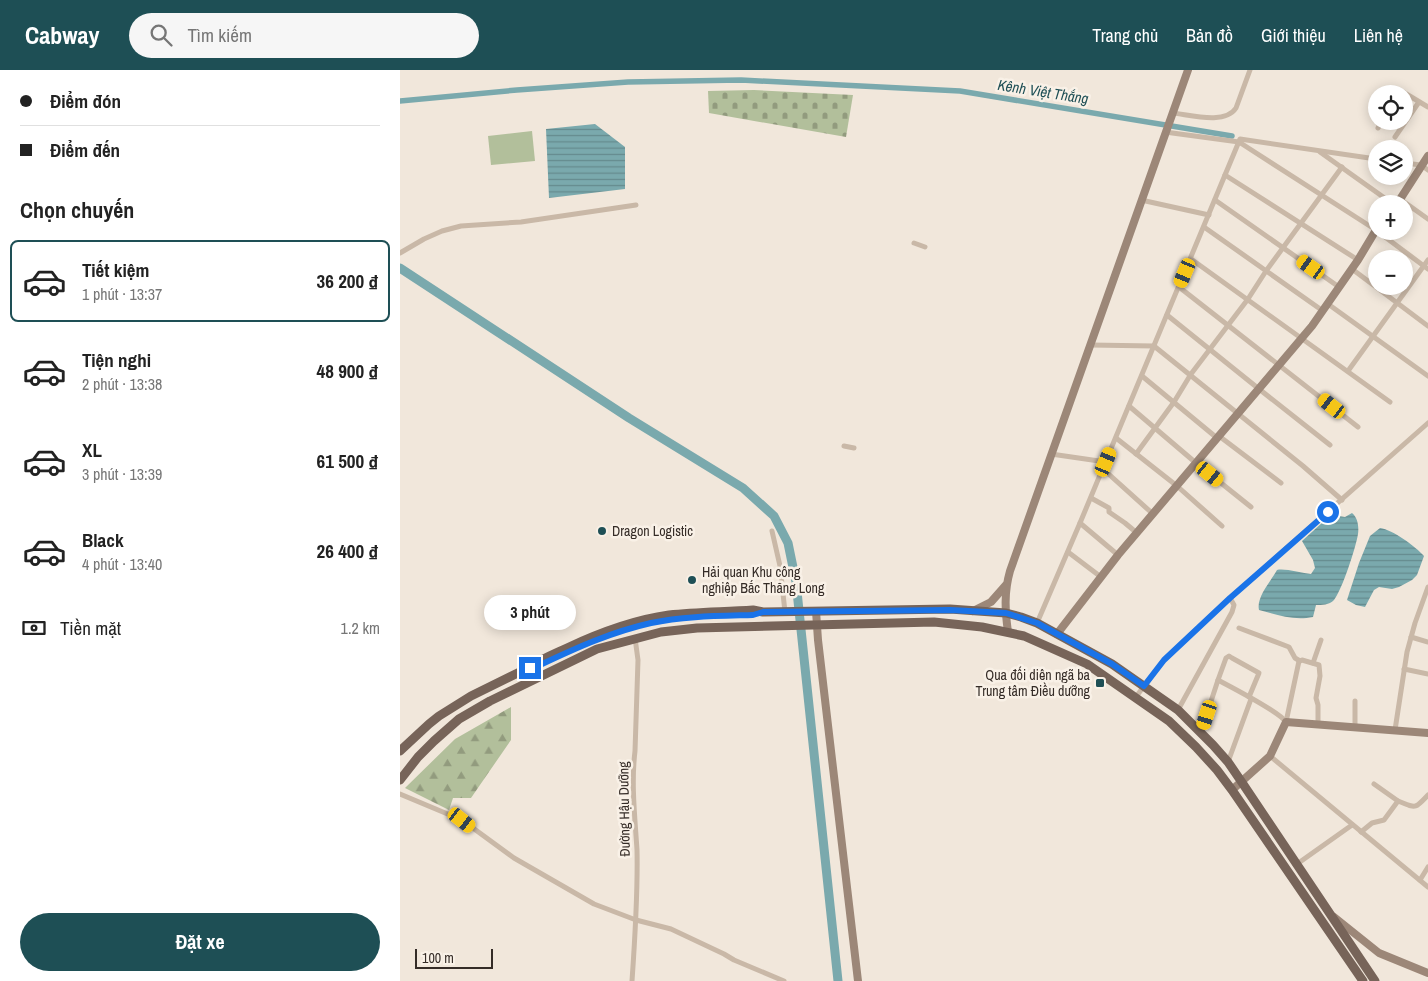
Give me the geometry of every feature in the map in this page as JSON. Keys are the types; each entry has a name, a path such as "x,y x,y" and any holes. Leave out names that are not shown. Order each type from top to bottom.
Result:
{"main road":[{"path":"400,751 439,716 471,696 530,668 538,661 586,639 607,630 635,622 679,614 753,610 763,612 950,610 1006,613 1037,623 1112,664 1178,710 1201,732 1228,762 1375,981"},
{"path":"400,780 418,757 439,736 490,701 597,648 634,638 661,632 697,628 934,622 963,624 1008,632 1024,636 1086,664 1169,721 1196,747 1232,790 1363,981"},
{"path":"439,716 448,729"},
{"path":"429,724 439,736"},
{"path":"400,759 411,742"}],"street":[{"path":"1008,632 1006,585 1089,345 1188,70"},
{"path":"1173,113 1221,118 1232,114 1250,70"},
{"path":"1413,98 1428,107"},
{"path":"1395,138 1419,102"},
{"path":"1166,132 1239,142 1368,226"},
{"path":"1037,623 1103,470 1240,139 1368,158"},
{"path":"1319,151 1386,195"},
{"path":"1403,195 1424,168 1428,156"},
{"path":"1136,454 1174,402 1191,374 1248,299 1266,271 1342,167"},
{"path":"1225,176 1358,260"},
{"path":"1141,200 1209,215"},
{"path":"1215,200 1339,287"},
{"path":"400,253 442,231 461,226 521,222 636,205"},
{"path":"1413,211 1428,219"},
{"path":"1204,227 1323,311"},
{"path":"1057,634 1118,555 1302,338 1328,304 1370,240"},
{"path":"1388,240 1426,268"},
{"path":"914,242 925,247"},
{"path":"1190,259 1390,402"},
{"path":"1348,371 1396,303 1426,268 1428,260"},
{"path":"1352,269 1428,326"},
{"path":"1179,287 1358,427"},
{"path":"1328,304 1428,376"},
{"path":"1167,315 1330,445"},
{"path":"1089,345 1154,346 1191,374 1342,500"},
{"path":"1142,376 1218,437 1281,483"},
{"path":"1129,406 1251,507"},
{"path":"1135,698 1164,660 1230,598 1428,423"},
{"path":"1116,438 1177,486 1222,526"},
{"path":"844,446 854,448"},
{"path":"1051,454 1106,462"},
{"path":"1103,470 1153,514"},
{"path":"1091,498 1109,508 1109,512 1125,522 1137,533"},
{"path":"1080,523 1118,555"},
{"path":"772,531 788,612"},
{"path":"1068,552 1101,577"},
{"path":"973,611 991,602 1006,585"},
{"path":"1395,730 1411,637 1428,587"},
{"path":"1178,710 1233,610 1230,598"},
{"path":"816,611 858,981"},
{"path":"1239,628 1289,647 1295,658 1300,661 1319,664 1320,676 1316,698 1318,725"},
{"path":"1411,637 1428,642"},
{"name":"Đường Hậu Dưỡng","path":"632,981 636,920 637,852 633,766 638,660 634,638"},
{"path":"1313,662 1321,640"},
{"path":"1201,732 1226,658 1229,656 1260,673 1228,762"},
{"path":"1232,790 1270,756 1286,722 1300,661"},
{"path":"1404,669 1428,674"},
{"path":"1218,680 1279,714 1286,722 1428,733"},
{"path":"1355,701 1355,728"},
{"path":"1270,756 1428,887"},
{"path":"1374,784 1398,801 1414,807 1418,806 1428,795"},
{"path":"400,794 462,820 514,858 594,904 636,920 671,929 734,960 784,981"},
{"path":"1361,832 1372,824 1384,820 1398,801"},
{"path":"1297,864 1352,825"},
{"path":"1420,880 1428,868"},
{"path":"1330,914 1379,953 1428,973"}],"green space":[{"path":"754,90 853,95 846,137 709,113 708,91"},
{"path":"532,131 535,161 491,165 488,136"},
{"path":"511,707 511,740 471,798 453,798 449,810 405,788 455,739"}],"water":[{"path":"595,124 625,147 625,189 549,198 546,129"},
{"path":"1334,512 1339,516 1345,517 1352,513 1357,520 1358,534 1348,568 1334,600 1328,604 1316,605 1313,617 1306,618 1286,617 1259,610 1262,595 1277,570 1311,574 1315,568 1313,560 1302,541"},
{"path":"1380,528 1404,539 1424,556 1417,575 1412,580 1392,589 1379,587 1374,590 1365,607 1356,605 1347,600 1370,536"}],"waterway":[{"name":"Kênh Việt Thắng","path":"400,101 628,82 741,80 960,91 1232,136"},
{"path":"400,268 629,418 743,488 774,516 788,543 796,582 838,981"}],"place":[{"name":"Dragon Logistic","path":"602,531"},
{"name":"Hải quan Khu công nghiệp Bắc Thăng Long","path":"692,580"},
{"name":"Qua đối diện ngã ba Trung tâm Điều dưỡng","path":"1100,683"}],"route":[{"path":"530,668 605,636 666,621 753,615 763,612 950,610 1006,613 1037,623 1112,664 1144,686 1164,660 1230,598 1328,512"}]}
